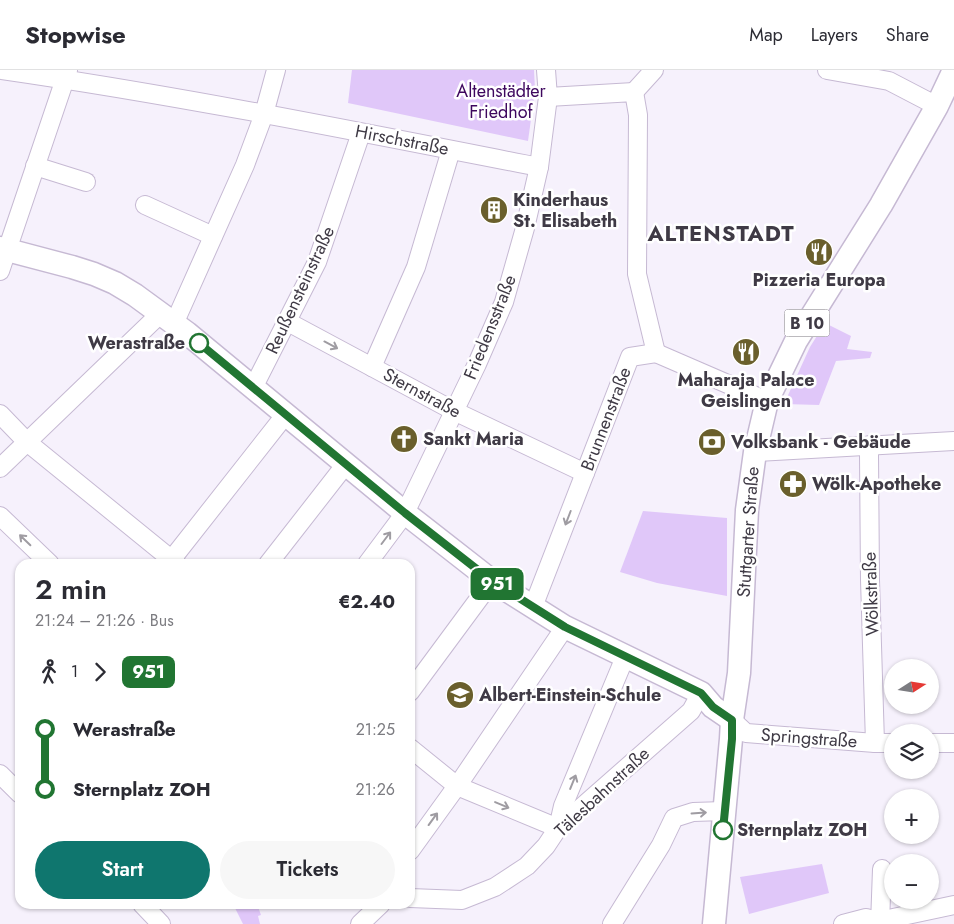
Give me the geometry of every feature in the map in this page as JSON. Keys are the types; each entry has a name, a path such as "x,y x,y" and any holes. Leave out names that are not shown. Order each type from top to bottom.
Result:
{"main road":[{"name":"Stuttgarter Straße","path":"714,924 732,739 732,720 739,673 747,510 755,452 767,400 796,341 881,205 954,70"},
{"path":"4,249 72,267 115,283 167,319 286,414 405,513 492,581 565,627 701,693 713,707 732,720"}],"street":[{"name":"Hirschstraße","path":"2,70 67,74 539,167"},
{"path":"0,468 26,442 167,319 213,236 245,165 264,114 276,70"},
{"name":"Friedensstraße","path":"371,559 405,513 504,302 525,228 539,167 548,97 546,70"},
{"path":"548,97 634,92 654,70"},
{"path":"827,70 890,81 936,106"},
{"path":"0,271 4,249 36,166 67,74"},
{"path":"634,92 638,115 637,274 656,353 767,400"},
{"name":"Reußensteinstraße","path":"253,388 288,322 323,246 361,132"},
{"path":"372,367 416,267 451,150"},
{"path":"36,166 86,182"},
{"path":"145,205 213,236"},
{"name":"Sternstraße","path":"288,322 454,411 585,473"},
{"name":"Brunnenstraße","path":"533,607 630,357 656,353"},
{"path":"0,414 26,442 168,559"},
{"path":"174,559 286,414"},
{"path":"755,452 954,441"},
{"name":"Wölkstraße","path":"870,445 868,455 870,580 875,743"},
{"path":"272,559 346,464"},
{"path":"0,516 45,559"},
{"path":"415,685 492,581"},
{"path":"415,844 457,786 565,627"},
{"path":"415,752 457,786 558,828 562,806 625,657"},
{"name":"Tälesbahnstraße","path":"415,898 462,900 495,887 527,866 546,846 558,828 691,711 701,693"},
{"name":"Springstraße","path":"732,720 746,733 884,743"},
{"path":"939,743 954,742"},
{"path":"2,778 15,790"},
{"path":"612,924 661,845 674,818 693,812 724,811"},
{"path":"879,922 882,869"},
{"path":"842,924 866,918 879,922 954,905"},
{"path":"147,909 161,924"}],"green space":[{"name":"Altenstädter Friedhof","path":"352,70 534,70 535,90 528,141 348,103"},
{"path":"825,323 851,336 847,349 872,352 870,358 836,361 819,405 784,404 810,347"},
{"path":"643,511 727,518 727,596 657,583 620,572"},
{"path":"822,864 829,893 749,914 740,877"},
{"path":"236,909 259,909 261,915 258,916 260,924 243,924"}],"bus line":[{"name":"951","path":"199,343 405,513 492,581 565,627 701,693 713,707 732,720 732,739 726,781 723,830"}],"place":[{"name":"Kinderhaus St. Elisabeth","path":"494,210"},
{"name":"Pizzeria Europa","path":"819,252"},
{"name":"Werastraße","path":"199,343"},
{"name":"Maharaja Palace Geislingen","path":"746,352"},
{"name":"Sankt Maria","path":"404,439"},
{"name":"Volksbank - Gebäude","path":"712,442"},
{"name":"Wölk-Apotheke","path":"793,484"},
{"name":"Albert-Einstein-Schule","path":"460,695"},
{"name":"Sternplatz ZOH","path":"723,830"}],"district":[{"name":"ALTENSTADT","path":"721,233"}]}
